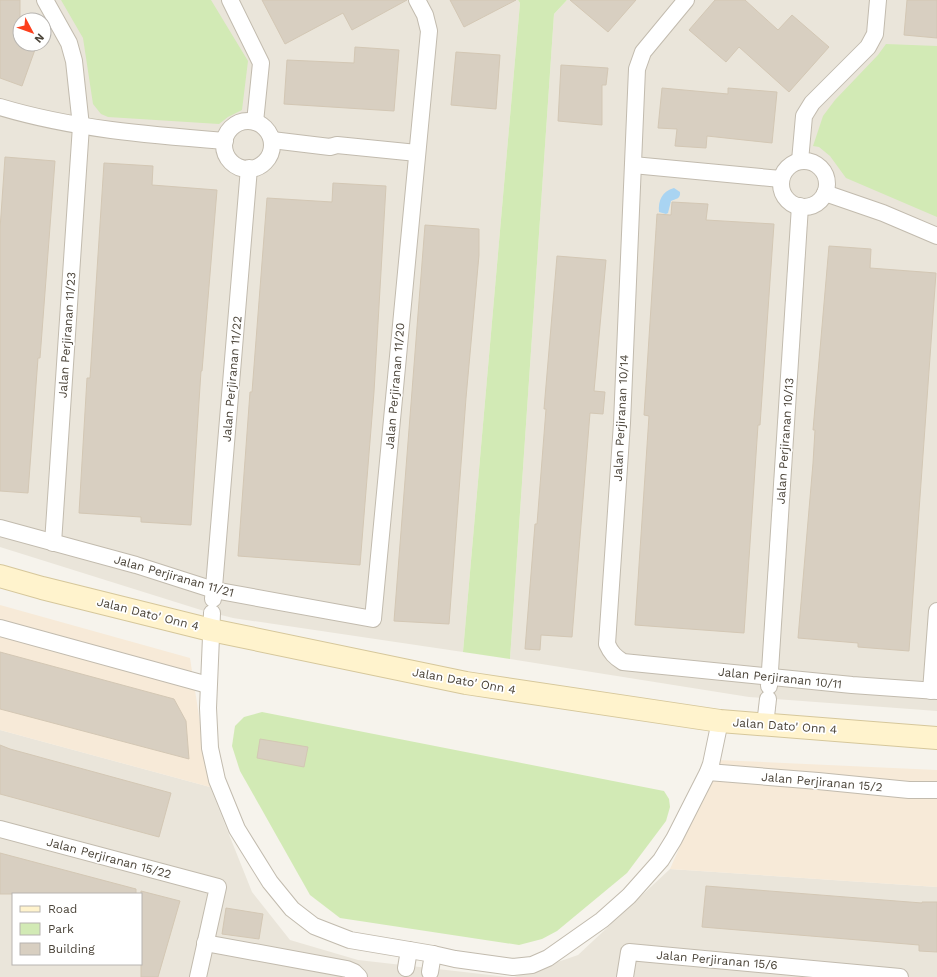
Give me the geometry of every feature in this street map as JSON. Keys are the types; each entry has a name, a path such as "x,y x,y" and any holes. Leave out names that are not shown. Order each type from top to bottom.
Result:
{"main road":[{"name":"Jalan Dato' Onn 4","path":"0,576 42,588 212,616 466,683 720,721 937,738"}],"street":[{"name":"Jalan Perjiranan 11/23","path":"46,0 69,43 74,60 81,126 52,543"},
{"path":"230,0 261,63 255,122"},
{"name":"Jalan Perjiranan 11/20","path":"373,619 429,31 425,15 417,0"},
{"name":"Jalan Perjiranan 10/14","path":"623,662 615,657 607,644 622,423 637,69 643,52 686,0"},
{"path":"800,161 804,116 812,103 868,47 875,34 878,0"},
{"path":"0,107 81,126 162,136 225,141"},
{"path":"247,120 255,122 266,129 272,140 272,149 264,163 257,167 242,168 230,160 224,148 227,133 239,122 247,120"},
{"path":"272,140 330,147 337,145 417,153"},
{"path":"800,161 814,163 824,172 826,179 825,193 815,204 807,206 793,204 787,200 783,193 781,179 784,172 793,163 800,161"},
{"path":"633,166 781,179"},
{"name":"Jalan Perjiranan 11/22","path":"249,168 212,616 208,685 210,748 217,780 238,829 270,882 292,908 314,926 350,940 454,959 513,967 532,965 548,958 602,920 629,896 661,860 674,839 708,772 720,721"},
{"path":"825,193 883,213 937,236"},
{"name":"Jalan Perjiranan 10/13","path":"765,724 800,206"},
{"name":"Jalan Perjiranan 11/21","path":"0,528 136,565 214,590 373,619"},
{"path":"934,691 937,611"},
{"path":"0,628 208,685"},
{"name":"Jalan Perjiranan 10/11","path":"623,662 768,687 852,685 934,691"},
{"name":"Jalan Perjiranan 15/2","path":"708,772 909,790 937,790"},
{"name":"Jalan Perjiranan 15/22","path":"0,829 218,887 205,944"},
{"path":"198,977 205,944 347,969 354,972 359,977"},
{"path":"406,968 409,950"},
{"name":"Jalan Perjiranan 15/6","path":"625,977 629,952 900,977"},
{"path":"430,972 433,954"}],"shaded area":[{"path":"0,0 518,0 520,3 463,652 233,618 201,610 0,547"},
{"path":"567,0 937,0 937,711 749,697 510,659 554,14"},
{"path":"0,605 190,658 210,787 0,730"},
{"path":"0,730 210,787 252,892 290,940 358,960 508,977 0,977"},
{"path":"718,760 937,770 937,887 670,869"},
{"path":"670,869 937,887 937,977 514,977 578,955"}],"green space":[{"path":"61,0 211,0 248,61 242,110 228,117 219,124 108,117 101,114 93,104 83,38"},
{"path":"518,0 567,0 554,14 510,659 463,652 520,3"},
{"path":"886,44 937,46 937,217 846,178 830,156 819,147 813,146 823,116 835,100 878,55"},
{"path":"262,712 664,791 669,799 670,807 666,821 627,873 557,931 542,939 519,945 340,918 310,895 240,771 232,746 235,726 244,717"}],"water":[{"path":"674,188 680,192 680,196 671,201 668,213 666,214 659,212 660,200 666,191"}],"building":[{"path":"0,0 20,0 20,12 12,12 12,52 34,52 22,86 0,78"},
{"path":"262,0 407,0 352,30 343,13 285,44"},
{"path":"450,0 516,0 464,27"},
{"path":"570,0 636,0 608,32"},
{"path":"715,0 745,0 778,30 792,15 829,47 789,92 739,47 726,62 689,30"},
{"path":"907,0 937,0 937,38 904,35"},
{"path":"355,47 399,50 394,111 284,104 287,60 354,63"},
{"path":"456,52 500,55 496,109 451,105"},
{"path":"561,65 608,68 606,85 602,85 602,125 558,121"},
{"path":"662,88 728,94 728,88 777,92 772,143 707,136 706,148 675,146 677,129 658,128"},
{"path":"5,157 55,161 28,493 0,491 0,229"},
{"path":"104,163 153,166 152,185 217,190 201,371 191,525 141,522 141,517 79,513 87,378 90,378"},
{"path":"333,183 386,186 374,392 360,565 238,556 250,392 252,392 267,198 332,202"},
{"path":"672,202 708,204 706,220 774,224 760,425 758,425 744,633 635,625 649,416 644,415 657,214 671,215"},
{"path":"425,225 479,229 479,255 466,398 449,624 394,621"},
{"path":"829,246 871,249 870,268 936,273 909,651 858,647 858,643 798,638 813,463 815,430 813,430"},
{"path":"557,256 606,260 594,391 605,392 603,414 590,413 572,637 541,635 540,650 525,649 535,524 537,524 546,409 544,409"},
{"path":"0,652 174,699 186,721 189,759 0,709"},
{"path":"260,739 308,747 304,767 257,758"},
{"path":"0,745 171,793 159,837 0,794"},
{"path":"0,853 136,889 136,893 0,894"},
{"path":"706,886 922,903 937,902 937,952 919,951 919,945 702,927"},
{"path":"141,891 180,901 158,977 141,977"},
{"path":"226,908 263,914 259,939 222,934"}]}
